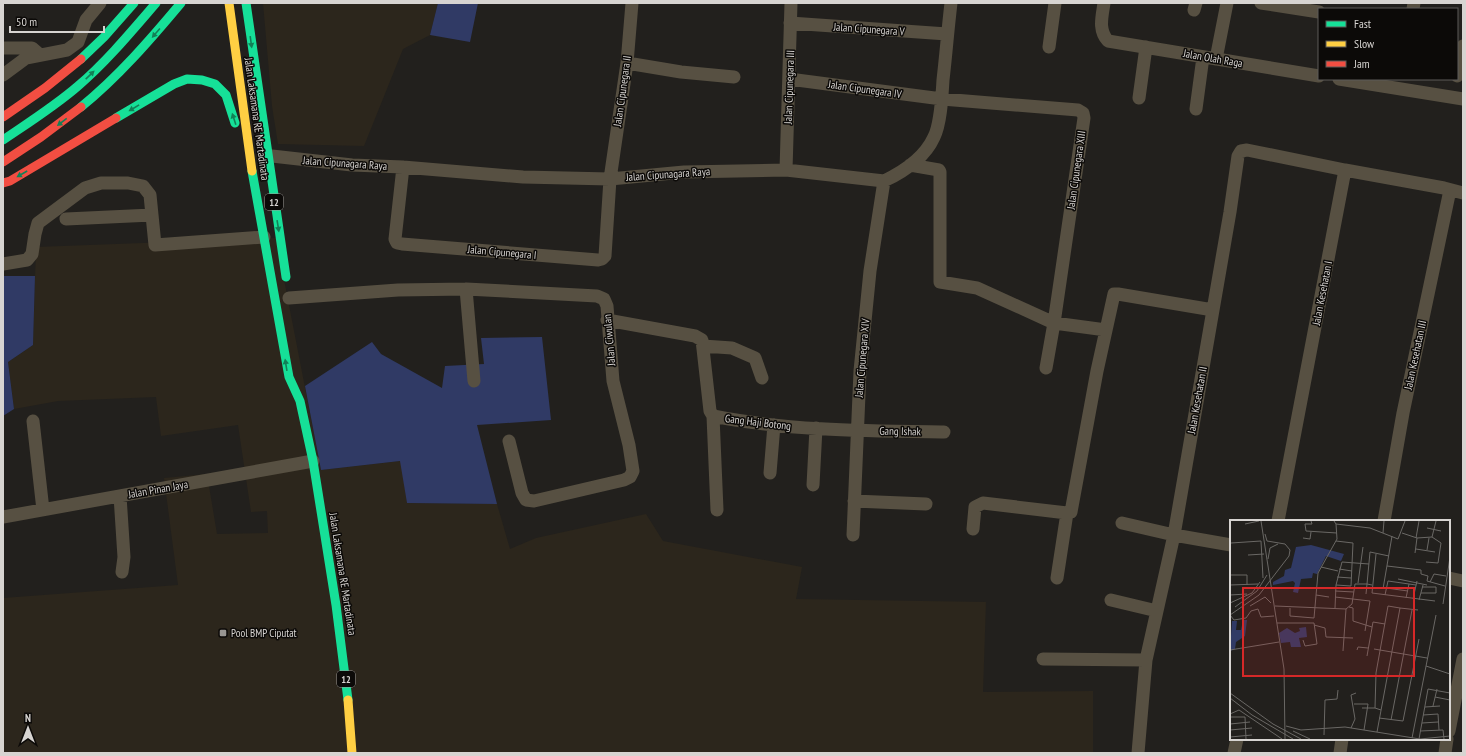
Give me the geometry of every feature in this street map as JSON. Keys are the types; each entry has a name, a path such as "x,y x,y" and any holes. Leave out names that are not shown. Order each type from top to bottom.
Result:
{"highway":[{"path":"3,117 36,95 83,57 118,22 134,3"},
{"path":"3,140 48,110 87,78 122,43 156,3"},
{"path":"3,162 59,125 99,92 136,56 181,3"},
{"name":"Jalan Laksamana RE Martadinata","path":"229,3 249,155 289,378 300,401 313,461 336,605 347,691 352,753"},
{"name":"Jalan Laksamana RE Martadinata","path":"246,3 270,174 289,294"},
{"path":"3,184 174,84 187,79 202,80 215,84 226,95 238,132 249,155"},
{"name":"Jalan Laksamana RE Martadinata","path":"300,401 302,378"}],"street":[{"path":"3,75 26,58 67,50 78,42 86,20 100,3"},
{"name":"Jalan Cipunegara II","path":"610,179 627,63 632,3"},
{"name":"Jalan Cipunegara III","path":"786,170 791,3"},
{"path":"884,181 910,165 925,151 934,137 942,99 951,3"},
{"path":"1049,47 1055,3"},
{"name":"Jalan Olah Raga","path":"1104,3 1101,31 1103,36 1108,41 1318,76"},
{"path":"1216,59 1227,3"},
{"path":"1261,3 1318,12"},
{"name":"Jalan Cipunegara V","path":"790,23 947,34"},
{"path":"1458,71 1463,46"},
{"path":"1139,98 1146,47"},
{"path":"3,48 32,48 40,55"},
{"path":"1196,109 1203,57"},
{"path":"627,63 681,72 734,77"},
{"name":"Jalan Cipunegara IV","path":"789,78 942,99"},
{"path":"1351,80 1397,84 1458,98 1456,80"},
{"name":"Jalan Cipunegara XIII","path":"942,99 1078,110 1083,113 1084,118 1046,368"},
{"name":"Jalan Kesehatan II","path":"1138,753 1146,660 1174,535 1238,156 1241,151 1247,150 1345,170"},
{"name":"Jalan Cipunagara Raya","path":"249,155 268,155 352,165 523,177 610,179 684,172 786,170 884,181"},
{"path":"910,165 938,170 940,172 940,282 977,288 989,295 1054,323 1106,330"},
{"name":"Jalan Cipunegara I","path":"403,168 395,239 397,243 598,260 605,256 610,179"},
{"path":"1345,170 1444,188 1463,193"},
{"name":"Jalan Kesehatan I","path":"1278,520 1345,170"},
{"name":"Jalan Cipunegara XIV","path":"853,535 860,371 870,271 884,181"},
{"path":"3,264 27,260 32,254 38,223 84,188 101,183 128,183 143,186 150,195 155,245 264,237"},
{"name":"Jalan Kesehatan III","path":"1384,520 1403,413 1450,190"},
{"path":"66,219 152,215"},
{"path":"466,288 474,381"},
{"name":"Jalan Ciwulan","path":"289,294 466,288 597,296 604,299 607,306 613,381 629,445 633,472 630,477 624,480 534,501 526,500 522,493 509,441"},
{"path":"973,529 975,507 983,503 1067,513 1071,512 1097,371 1114,294 1213,310"},
{"path":"607,320 695,336 702,340 702,346 732,348 755,358 762,378"},
{"name":"Gang Haji Botong","path":"702,346 710,411 713,416 774,425 857,431"},
{"path":"713,416 717,510"},
{"path":"33,421 43,510"},
{"path":"770,473 774,425"},
{"path":"813,485 816,428"},
{"name":"Gang Ishak","path":"857,431 944,432"},
{"name":"Jalan Pinan Jaya","path":"3,517 313,461"},
{"path":"120,496 124,557 122,572"},
{"path":"854,501 926,504"},
{"path":"1057,578 1067,513"},
{"path":"1122,523 1174,535 1230,545"},
{"path":"1450,578 1463,581"},
{"path":"1111,600 1157,611"},
{"path":"1043,659 1146,660"},
{"path":"1450,726 1463,659"},
{"path":"1234,753 1237,740"},
{"path":"1340,753 1342,740"},
{"path":"1445,753 1447,740"}],"shaded area":[{"path":"263,3 438,3 430,35 403,49 364,146 278,144 272,106"},
{"path":"438,3 478,3 470,42 430,35"},
{"path":"276,238 321,470 401,461 407,503 497,504 510,549 536,538 646,514 663,541 802,567 796,599 986,602 983,692 1093,691 1093,753 3,753 3,598 178,585 164,478 207,474 217,534 268,533 267,511 251,512 238,425 161,436 156,397 58,401 14,409 8,362 33,345 36,247"},
{"path":"3,276 35,276 33,345 8,362 14,409 3,416"},
{"path":"542,337 551,420 477,425 497,504 407,503 400,461 321,470 305,386 372,342 381,354 442,388 445,366 484,364 481,338"}],"traffic: fast":[{"path":"81,59 104,37 134,3"},
{"path":"3,140 51,107 78,86 109,56 156,3"},
{"path":"81,107 121,71 181,3"},
{"path":"246,3 286,277"},
{"path":"116,118 174,84 187,79 202,80 215,84 226,95 235,123"},
{"path":"252,171 289,377 300,401 313,461 336,605 348,700"}],"traffic: slow":[{"path":"229,3 252,171"},
{"path":"348,700 352,753"}],"traffic: jam":[{"path":"3,117 45,88 81,59"},
{"path":"3,162 41,137 81,107"},
{"path":"3,183 10,181 116,118"}],"place":[{"name":"Pool BMP Ciputat","path":"223,633"}]}
